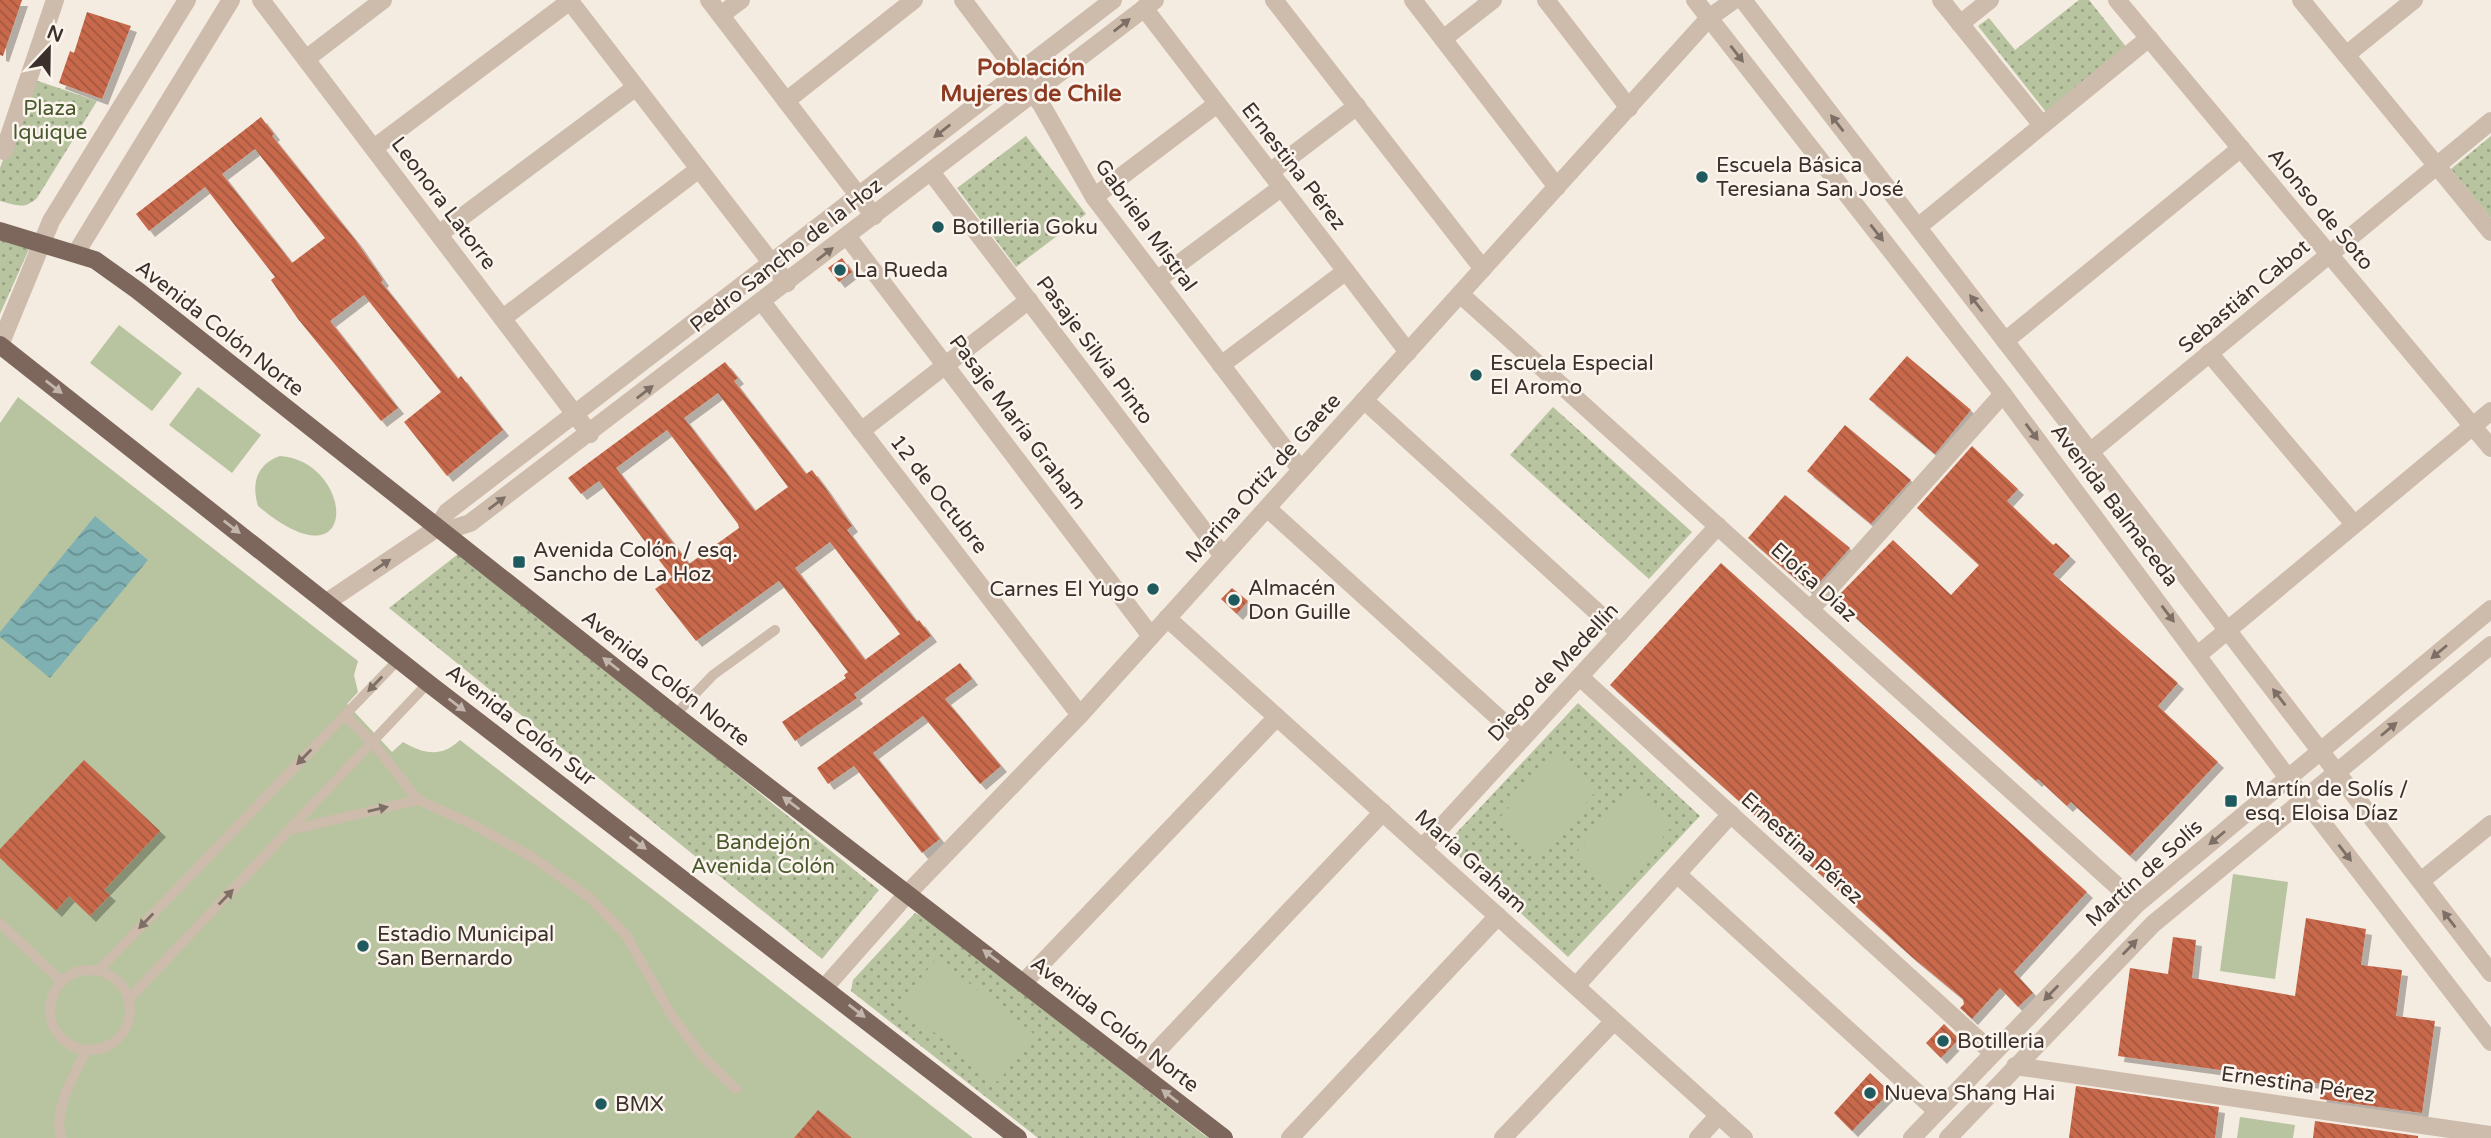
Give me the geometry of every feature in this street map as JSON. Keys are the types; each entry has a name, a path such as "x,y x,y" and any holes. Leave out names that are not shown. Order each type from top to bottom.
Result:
{"main road":[{"name":"Avenida Colón Norte","path":"0,231 95,260 137,290 675,715 1224,1138"},
{"name":"Avenida Colón Sur","path":"0,345 428,683 1018,1138"}],"street":[{"path":"4,151 55,0"},
{"path":"0,345 42,243 62,203 187,0"},
{"path":"76,253 231,0"},
{"name":"Leonora Latorre","path":"261,0 590,434"},
{"path":"306,59 383,0"},
{"path":"709,0 874,216"},
{"path":"721,15 741,0"},
{"path":"786,101 914,0"},
{"name":"Gabriela Mistral","path":"963,0 1034,93 1094,197 1301,470"},
{"path":"1274,0 1483,269"},
{"path":"1413,0 1557,187"},
{"path":"1443,38 1493,0"},
{"path":"1546,0 1629,108"},
{"name":"Avenida Balmaceda","path":"1695,0 2003,394 2199,654 2288,778 2491,1042"},
{"name":"Marina Ortiz de Gaete","path":"825,987 908,893 1080,715 1709,19 1734,0"},
{"name":"Avenida Balmaceda","path":"1743,0 2491,973"},
{"path":"1941,0 2042,125"},
{"path":"1960,24 1990,0"},
{"name":"Alonso de Soto","path":"2117,0 2491,448"},
{"path":"2301,0 2491,232"},
{"path":"2346,55 2414,0"},
{"path":"374,148 569,1 787,283"},
{"name":"Pedro Sancho de la Hoz","path":"327,602 437,528 447,512 1111,1"},
{"name":"Pedro Sancho de la Hoz","path":"437,528 451,529 470,523 1150,4"},
{"name":"Ernestina Pérez","path":"1150,4 1217,104 1408,352"},
{"path":"1918,228 2149,38"},
{"path":"439,234 636,87"},
{"path":"1094,197 1217,104"},
{"path":"1270,172 1357,106"},
{"name":"Sebastián Cabot","path":"2090,452 2491,121"},
{"path":"2005,341 2241,148"},
{"path":"503,318 699,169"},
{"name":"Pasaje Silvia Pinto","path":"931,172 1223,556"},
{"path":"1157,281 1282,187"},
{"name":"Pasaje María Graham","path":"848,236 1151,636"},
{"path":"1221,365 1346,271"},
{"name":"Eloísa Díaz","path":"1460,294 2137,904"},
{"path":"861,431 1029,300"},
{"name":"12 de Octubre","path":"762,302 1080,715"},
{"path":"2209,354 2354,524"},
{"path":"1810,610 2003,394"},
{"path":"1364,400 1620,633"},
{"path":"2199,654 2491,411"},
{"path":"1267,508 1522,739"},
{"name":"Diego de Medellín","path":"1422,848 1718,526"},
{"name":"Martín de Solís","path":"1912,1138 2137,904 2491,609"},
{"name":"María Graham","path":"1167,618 1744,1138"},
{"name":"Martín de Solís","path":"1948,1138 2153,924 2491,645"},
{"name":"Ernestina Pérez","path":"1580,677 1993,1053"},
{"path":"1024,982 1278,717"},
{"path":"1138,1071 1383,812"},
{"path":"1576,986 1731,814"},
{"path":"2420,881 2491,824"},
{"path":"1677,874 1937,1111"},
{"path":"1290,1138 1497,916"},
{"path":"1503,1138 1614,1021"},
{"name":"Ernestina Pérez","path":"2015,1066 2491,1135"},
{"path":"1698,1138 1719,1115"}],"lane":[{"path":"675,715 713,675 775,630"},
{"path":"98,971 399,659"},
{"path":"129,999 428,683"},
{"path":"345,715 373,743 418,800 472,824 532,857 590,898 626,934 672,1016 702,1055 736,1089"},
{"path":"290,830 418,800"},
{"path":"0,923 61,981"},
{"path":"98,971 117,981 129,999 130,1012 121,1036 111,1045 86,1051 62,1040 50,1017 50,1004 61,981 72,974 98,971"},
{"path":"61,1138 58,1126 63,1100 86,1051"}],"green space":[{"path":"2079,0 2089,0 2127,48 2046,112 1978,26 1989,18 2015,50"},
{"name":"Plaza Iquique","path":"32,79 97,101 37,198 20,206 0,201 0,168"},
{"path":"1026,136 1086,214 1016,267 957,188"},
{"path":"2491,136 2491,218 2451,169"},
{"path":"0,238 30,247 0,314"},
{"path":"119,325 182,373 152,411 90,363"},
{"path":"198,387 261,435 232,473 169,425"},
{"name":"Estadio Municipal San Bernardo","path":"18,397 358,661 354,675 358,692 347,704 392,752 403,742 425,751 439,752 460,740 973,1138 0,1138 0,423"},
{"path":"1553,407 1692,532 1649,579 1510,455"},
{"path":"280,456 305,463 323,478 333,497 336,516 330,530 316,536 292,529 258,506 255,490 258,475 266,464"},
{"name":"Bandejón Avenida Colón","path":"462,551 879,890 822,959 389,608"},
{"path":"1578,703 1700,816 1568,957 1446,844"},
{"path":"1556,753 1598,789 1538,858 1496,822"},
{"path":"1633,787 1675,823 1616,892 1573,856"},
{"path":"2233,874 2288,882 2275,979 2220,971"},
{"path":"915,913 929,920 1208,1138 1038,1138 851,991 853,980"},
{"path":"937,958 1035,1035 998,1082 899,1005"},
{"path":"2240,1117 2295,1125 2293,1138 2237,1138"}],"water":[{"path":"95,516 148,560 50,678 0,637 0,632"}],"building":[{"path":"0,0 22,0 3,56 0,55"},
{"path":"87,12 131,26 102,99 59,83 70,51 74,53"},
{"path":"261,117 274,134 272,136 356,241 383,280 381,282 458,379 461,376 503,430 447,476 404,422 441,392 364,295 330,321 398,408 381,421 298,319 271,280 275,277 205,187 149,231 136,214","holes":["255,149 325,238 292,263 222,174"]},
{"name":"La Rueda","path":"842,258 852,272 839,282 828,268"},
{"path":"1907,356 1971,410 1935,454 1869,399"},
{"path":"725,362 738,378 734,381 806,474 812,470 852,526 847,530 917,622 919,620 931,636 854,694 857,698 795,741 782,722 846,678 844,675 848,672 779,581 696,641 655,589 672,577 599,481 581,494 568,478","holes":["718,393 788,487 755,511 684,418","667,430 739,528 689,564 616,468","830,542 900,634 865,660 795,568"]},
{"path":"1845,425 1911,480 1871,524 1807,471"},
{"path":"1972,446 2018,489 2007,501 2053,545 2056,543 2070,556 2053,574 2178,683 2158,706 2218,762 2130,856 2071,802 2067,806 2038,779 2036,781 1835,599 1893,540 1951,595 1979,565 1917,508"},
{"path":"1785,495 1850,548 1811,592 1748,538"},
{"path":"1721,563 2087,892 2014,972 2033,993 2018,1007 2000,988 1972,1019 1960,1008 1964,1004 1963,999 1912,957 1610,685"},
{"name":"Almacén Don Guille","path":"1232,588 1248,601 1237,614 1221,599"},
{"path":"960,663 972,679 945,699 1001,766 980,784 923,716 873,753 940,839 922,853 854,766 828,784 817,768"},
{"path":"84,760 160,831 104,890 110,895 90,916 69,896 56,911 0,858 0,849"},
{"path":"2306,918 2366,929 2361,965 2402,970 2396,1016 2435,1021 2422,1113 2320,1099 2322,1084 2118,1056 2130,968 2168,974 2173,937 2196,940 2192,978 2295,996"},
{"name":"Botilleria","path":"1944,1024 1959,1039 1941,1058 1926,1043"},
{"path":"1870,1073 1890,1092 1852,1131 1834,1113"},
{"path":"2076,1086 2219,1107 2215,1138 2069,1138"},
{"path":"818,1110 852,1138 794,1138"},
{"path":"2315,1121 2418,1136 2418,1138 2313,1138"}],"place":[{"name":"Escuela Básica Teresiana San José","path":"1702,177"},
{"name":"Botilleria Goku","path":"938,227"},
{"name":"La Rueda","path":"840,270"},
{"name":"Escuela Especial El Aromo","path":"1476,375"},
{"name":"Avenida Colón / esq. Sancho de La Hoz","path":"519,562"},
{"name":"Carnes El Yugo","path":"1153,589"},
{"name":"Almacén Don Guille","path":"1234,600"},
{"name":"Martín de Solís / esq. Eloisa Díaz","path":"2231,801"},
{"name":"Estadio Municipal San Bernardo","path":"363,946"},
{"name":"Botilleria","path":"1943,1041"},
{"name":"Nueva Shang Hai","path":"1870,1093"},
{"name":"BMX","path":"601,1104"}],"district":[{"name":"Población Mujeres de Chile","path":"1031,80"}]}
